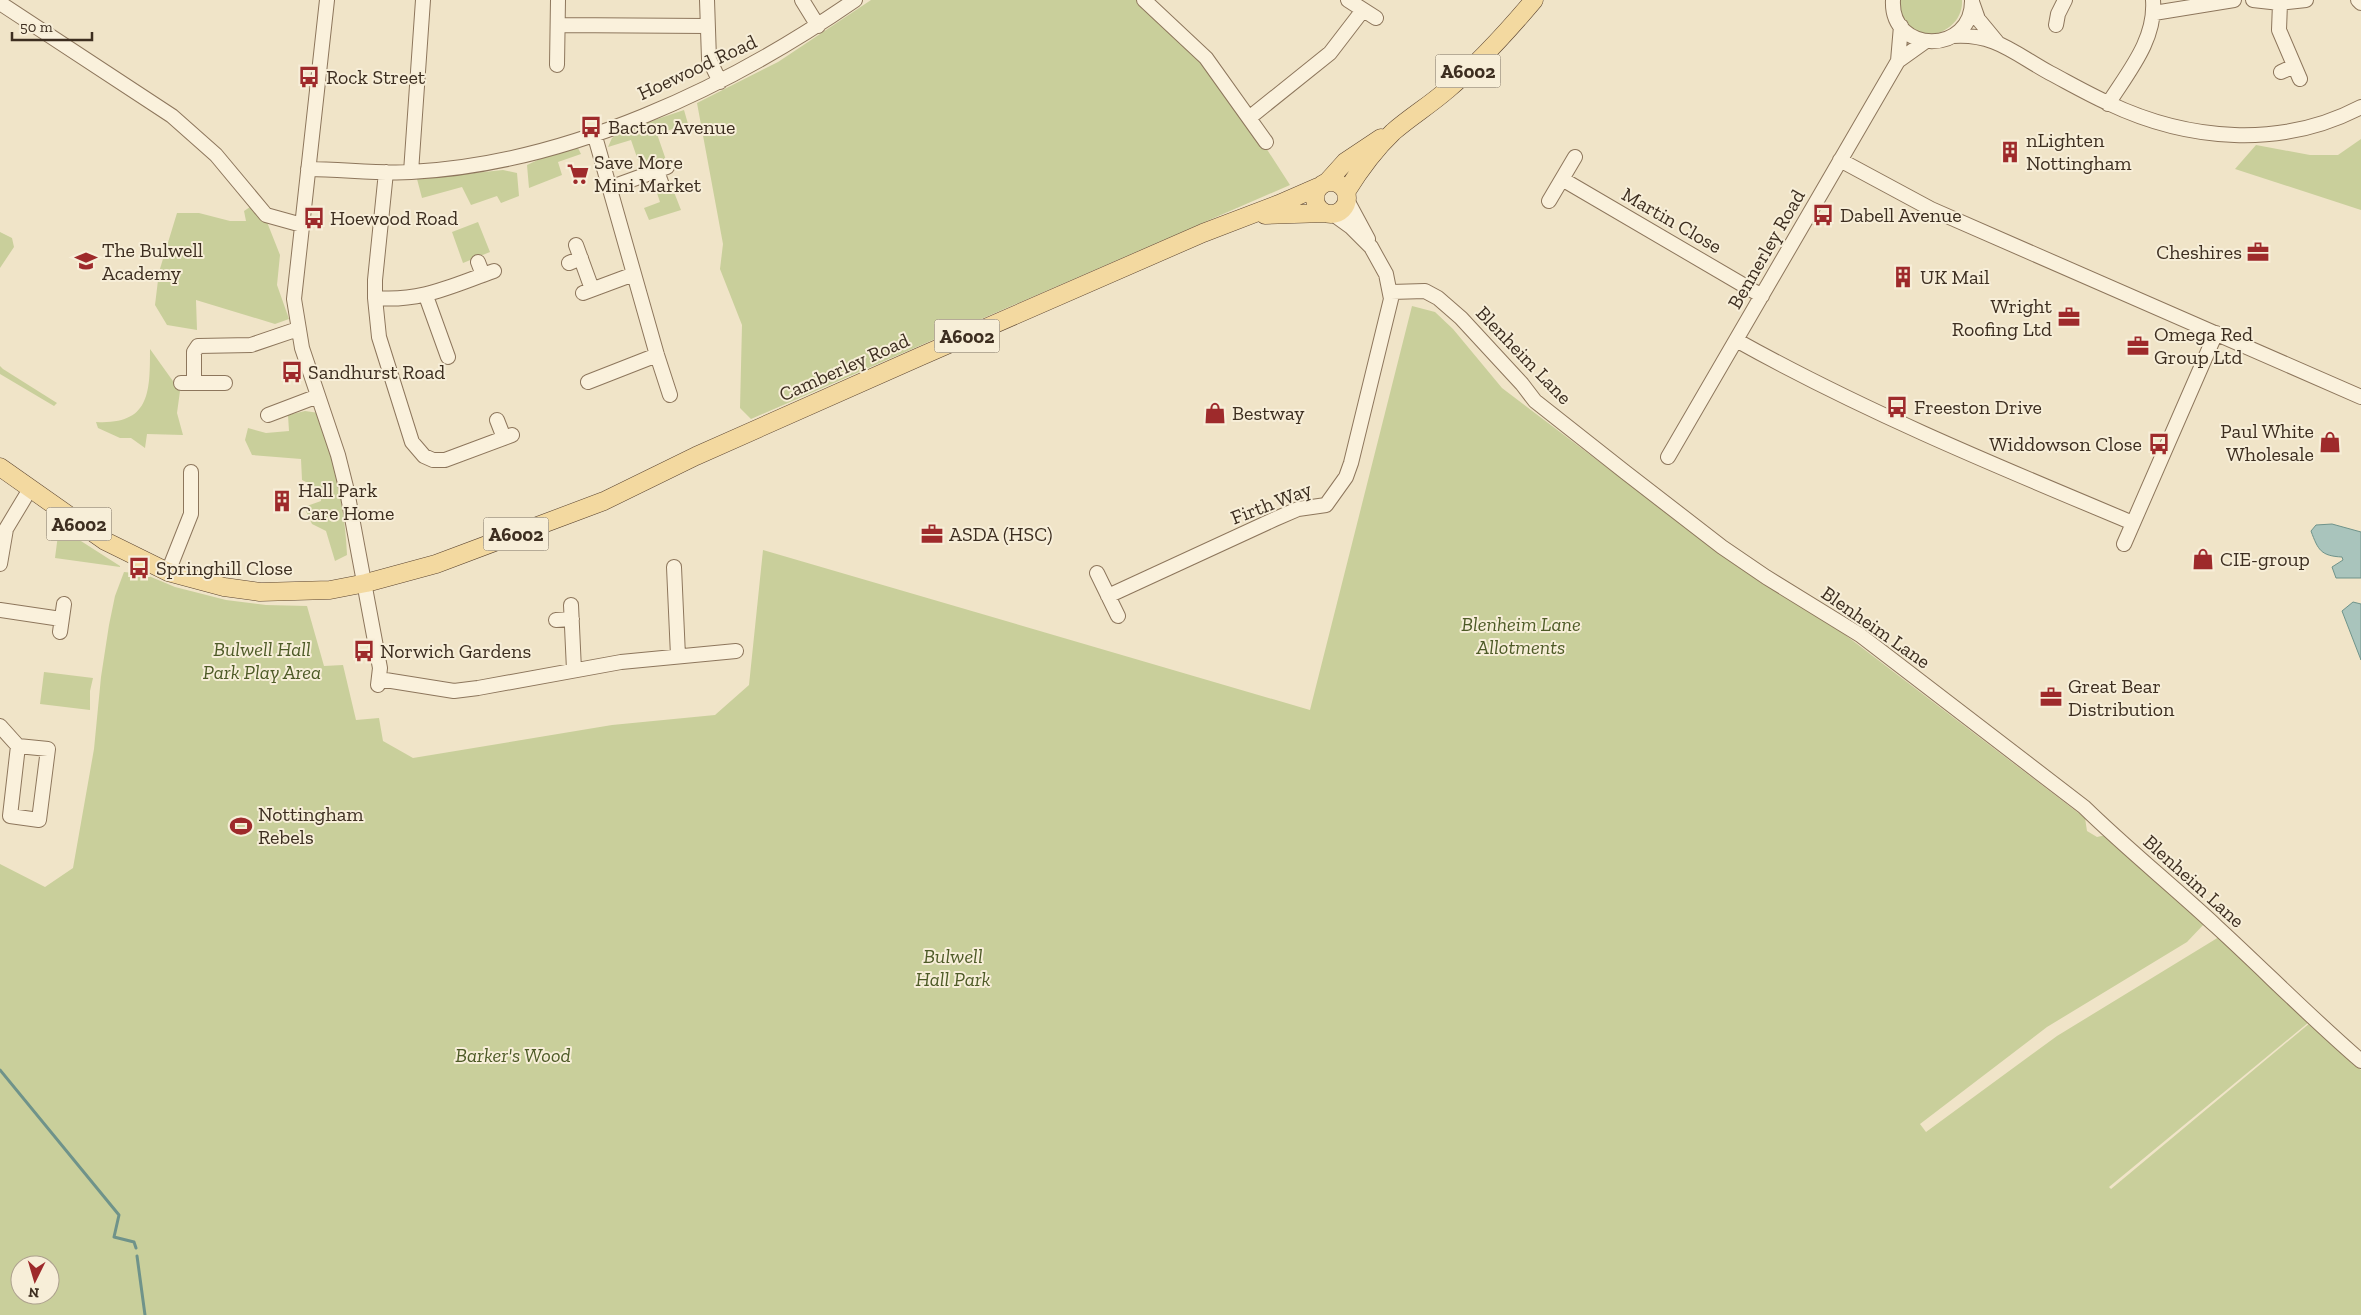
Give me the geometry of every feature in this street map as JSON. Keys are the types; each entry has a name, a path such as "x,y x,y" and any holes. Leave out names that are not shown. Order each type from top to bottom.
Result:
{"main road":[{"name":"Camberley Road","path":"1346,196 1362,167 1392,133 1447,91 1473,67 1505,35 1534,0"},
{"name":"Camberley Road","path":"366,584 436,564 604,501 696,456 919,357 1203,232 1240,219 1323,184 1345,162 1373,142 1392,133"},
{"path":"1323,184 1338,184 1346,196 1344,208 1329,214 1315,204 1314,195 1323,184"},
{"name":"Camberley Road","path":"1240,219 1288,214 1329,214"},
{"name":"A6002","path":"0,467 105,541 168,572 224,587 260,592 330,590 366,584"}],"street":[{"path":"328,0 294,299 298,329 338,455 366,584 380,668 378,682 454,690 620,662 678,656 721,659 736,651"},
{"path":"411,172 423,0"},
{"path":"557,65 558,0"},
{"path":"707,0 709,60 720,82"},
{"path":"802,0 818,26"},
{"name":"Hoewood Road","path":"308,168 411,172 471,166 534,152 663,108 720,82 775,53 855,0"},
{"path":"1144,0 1206,58 1266,142"},
{"path":"1348,0 1376,18"},
{"path":"2054,16 2065,0"},
{"path":"2108,104 2148,38 2153,6 2234,0"},
{"path":"2253,0 2280,3 2297,3 2306,0"},
{"path":"2358,0 2361,3"},
{"path":"1892,1 1901,26 1912,36 1926,41 1940,41 1953,36 1974,35 1998,42 2108,104 2169,125 2206,133 2260,136 2305,129 2344,116 2361,107"},
{"path":"1953,36 1968,20 1972,1"},
{"path":"1972,1 1978,19 1998,42"},
{"path":"0,3 172,116 216,155 266,215 302,224"},
{"path":"2280,3 2277,24 2300,79"},
{"path":"1249,118 1330,53 1363,10"},
{"path":"558,25 708,26"},
{"name":"Bennerley Road","path":"1898,61 1901,26"},
{"name":"Bennerley Road","path":"1668,457 1898,61 1926,41"},
{"path":"2281,72 2294,66"},
{"path":"594,133 670,395"},
{"path":"1549,201 1575,157"},
{"path":"1840,160 1931,209 2361,397"},
{"path":"609,188 662,169 662,185"},
{"path":"386,172 375,298 379,337 412,442 424,456 433,460 445,460 508,437 497,420"},
{"name":"Martin Close","path":"1562,179 1762,296"},
{"path":"1346,196 1386,274 1390,292"},
{"path":"1329,214 1351,227 1371,247"},
{"path":"576,245 575,261 588,291 634,274"},
{"path":"375,298 401,300 426,296 485,269"},
{"name":"Firth Way","path":"1108,596 1275,518 1298,509 1326,505 1346,477 1351,463 1390,307 1390,292"},
{"name":"Blenheim Lane","path":"1390,292 1425,292 1438,298 1467,324 1522,384 1535,401 1625,472 1722,547 1766,577 1860,635 2084,807 2114,837 2216,925 2322,1027 2361,1061"},
{"path":"426,296 448,357"},
{"path":"225,383 187,383 194,352 198,346 251,345 298,329"},
{"path":"2124,544 2216,333"},
{"path":"1736,340 1783,366 1880,414 2133,523"},
{"path":"595,383 657,355"},
{"path":"268,415 318,396"},
{"path":"168,572 191,514 191,472"},
{"path":"0,564 2,535 30,489"},
{"path":"674,566 681,586 678,656"},
{"path":"1097,573 1118,616"},
{"path":"0,610 61,625 64,604"},
{"path":"571,605 574,670"},
{"path":"556,620 572,620"},
{"path":"0,726 18,746 48,749 39,820 10,816 18,746"}],"green space":[{"path":"871,0 1138,0 1200,59 1246,117 1290,185 751,419 740,408 742,325 720,269 723,244 697,103 778,62"},
{"path":"1899,0 1962,0 1960,12 1947,29 1927,34 1916,32 1907,26 1900,14"},
{"path":"684,110 688,124 657,134 666,160 641,169 631,140 608,147 612,138 622,131"},
{"path":"2361,139 2361,210 2235,169 2256,145 2310,155 2338,155"},
{"path":"578,148 581,154 558,162 562,175 529,188 527,165 542,158"},
{"path":"503,170 517,173 519,196 501,203 497,196 471,205 462,187 422,198 417,179"},
{"path":"672,187 681,210 649,220 644,208 660,202 657,193"},
{"path":"253,205 265,217 280,255 277,285 289,319 275,324 196,300 197,330 167,325 155,305 159,272 177,213 199,213 230,221 246,221 244,211"},
{"path":"478,222 490,252 463,263 452,232"},
{"path":"0,232 12,238 14,247 0,268"},
{"name":"Bulwell Hall Park","path":"1412,306 1435,312 1453,329 1502,388 1729,560 1827,621 2085,818 2087,831 2097,837 2106,835 2205,923 2187,942 2047,1027 1920,1124 1926,1132 2057,1036 2219,937 2309,1022 2109,1187 2111,1189 2310,1023 2361,1070 2361,1315 0,1315 0,864 45,887 73,868 94,749 101,677 109,625 115,596 124,572 144,574 175,587 226,600 266,605 307,606 324,666 343,665 356,720 379,718 383,741 413,758 612,725 715,715 749,685 763,550 1310,710"},
{"path":"150,349 180,391 177,413 183,435 147,434 145,448 131,438 120,438 98,428 96,422 114,422 127,418 137,412 147,392"},
{"path":"0,366 57,403 54,406 0,374"},
{"path":"305,411 319,413 338,484 344,519 347,555 335,561 326,531 312,524 304,507 321,501 320,489 302,480 301,459 252,455 245,440 248,428 266,433 289,431 288,415"},
{"path":"59,527 120,566 120,567 55,558"},
{"path":"44,672 93,678 90,691 90,710 40,704"}],"water":[{"path":"2332,524 2361,532 2361,578 2336,578 2332,567 2343,560 2342,557 2329,555 2318,547 2311,531 2316,525"},
{"path":"2353,602 2361,604 2361,660 2342,611"}],"waterway":[{"path":"0,1070 119,1215 114,1237 134,1242 136,1248"},
{"path":"137,1256 145,1315"}],"place":[{"name":"Rock Street","path":"309,77"},
{"name":"Bacton Avenue","path":"591,127"},
{"name":"nLighten Nottingham","path":"2010,152"},
{"name":"Save More Mini Market","path":"578,174"},
{"name":"Dabell Avenue","path":"1823,215"},
{"name":"Hoewood Road","path":"314,218"},
{"name":"Cheshires","path":"2258,252"},
{"name":"The Bulwell Academy","path":"86,261"},
{"name":"UK Mail","path":"1903,277"},
{"name":"Wright Roofing Ltd","path":"2069,317"},
{"name":"Omega Red Group Ltd","path":"2138,346"},
{"name":"Sandhurst Road","path":"292,372"},
{"name":"Freeston Drive","path":"1897,407"},
{"name":"Bestway","path":"1215,413"},
{"name":"Paul White Wholesale","path":"2330,442"},
{"name":"Widdowson Close","path":"2159,444"},
{"name":"Hall Park Care Home","path":"282,501"},
{"name":"ASDA (HSC)","path":"932,534"},
{"name":"CIE-group","path":"2203,559"},
{"name":"Springhill Close","path":"139,568"},
{"name":"Norwich Gardens","path":"364,651"},
{"name":"Great Bear Distribution","path":"2051,697"},
{"name":"Nottingham Rebels","path":"241,826"}],"park label":[{"name":"Blenheim Lane Allotments","path":"1521,636"},
{"name":"Bulwell Hall Park Play Area","path":"262,660"},
{"name":"Barker's Wood","path":"513,1055"}]}
